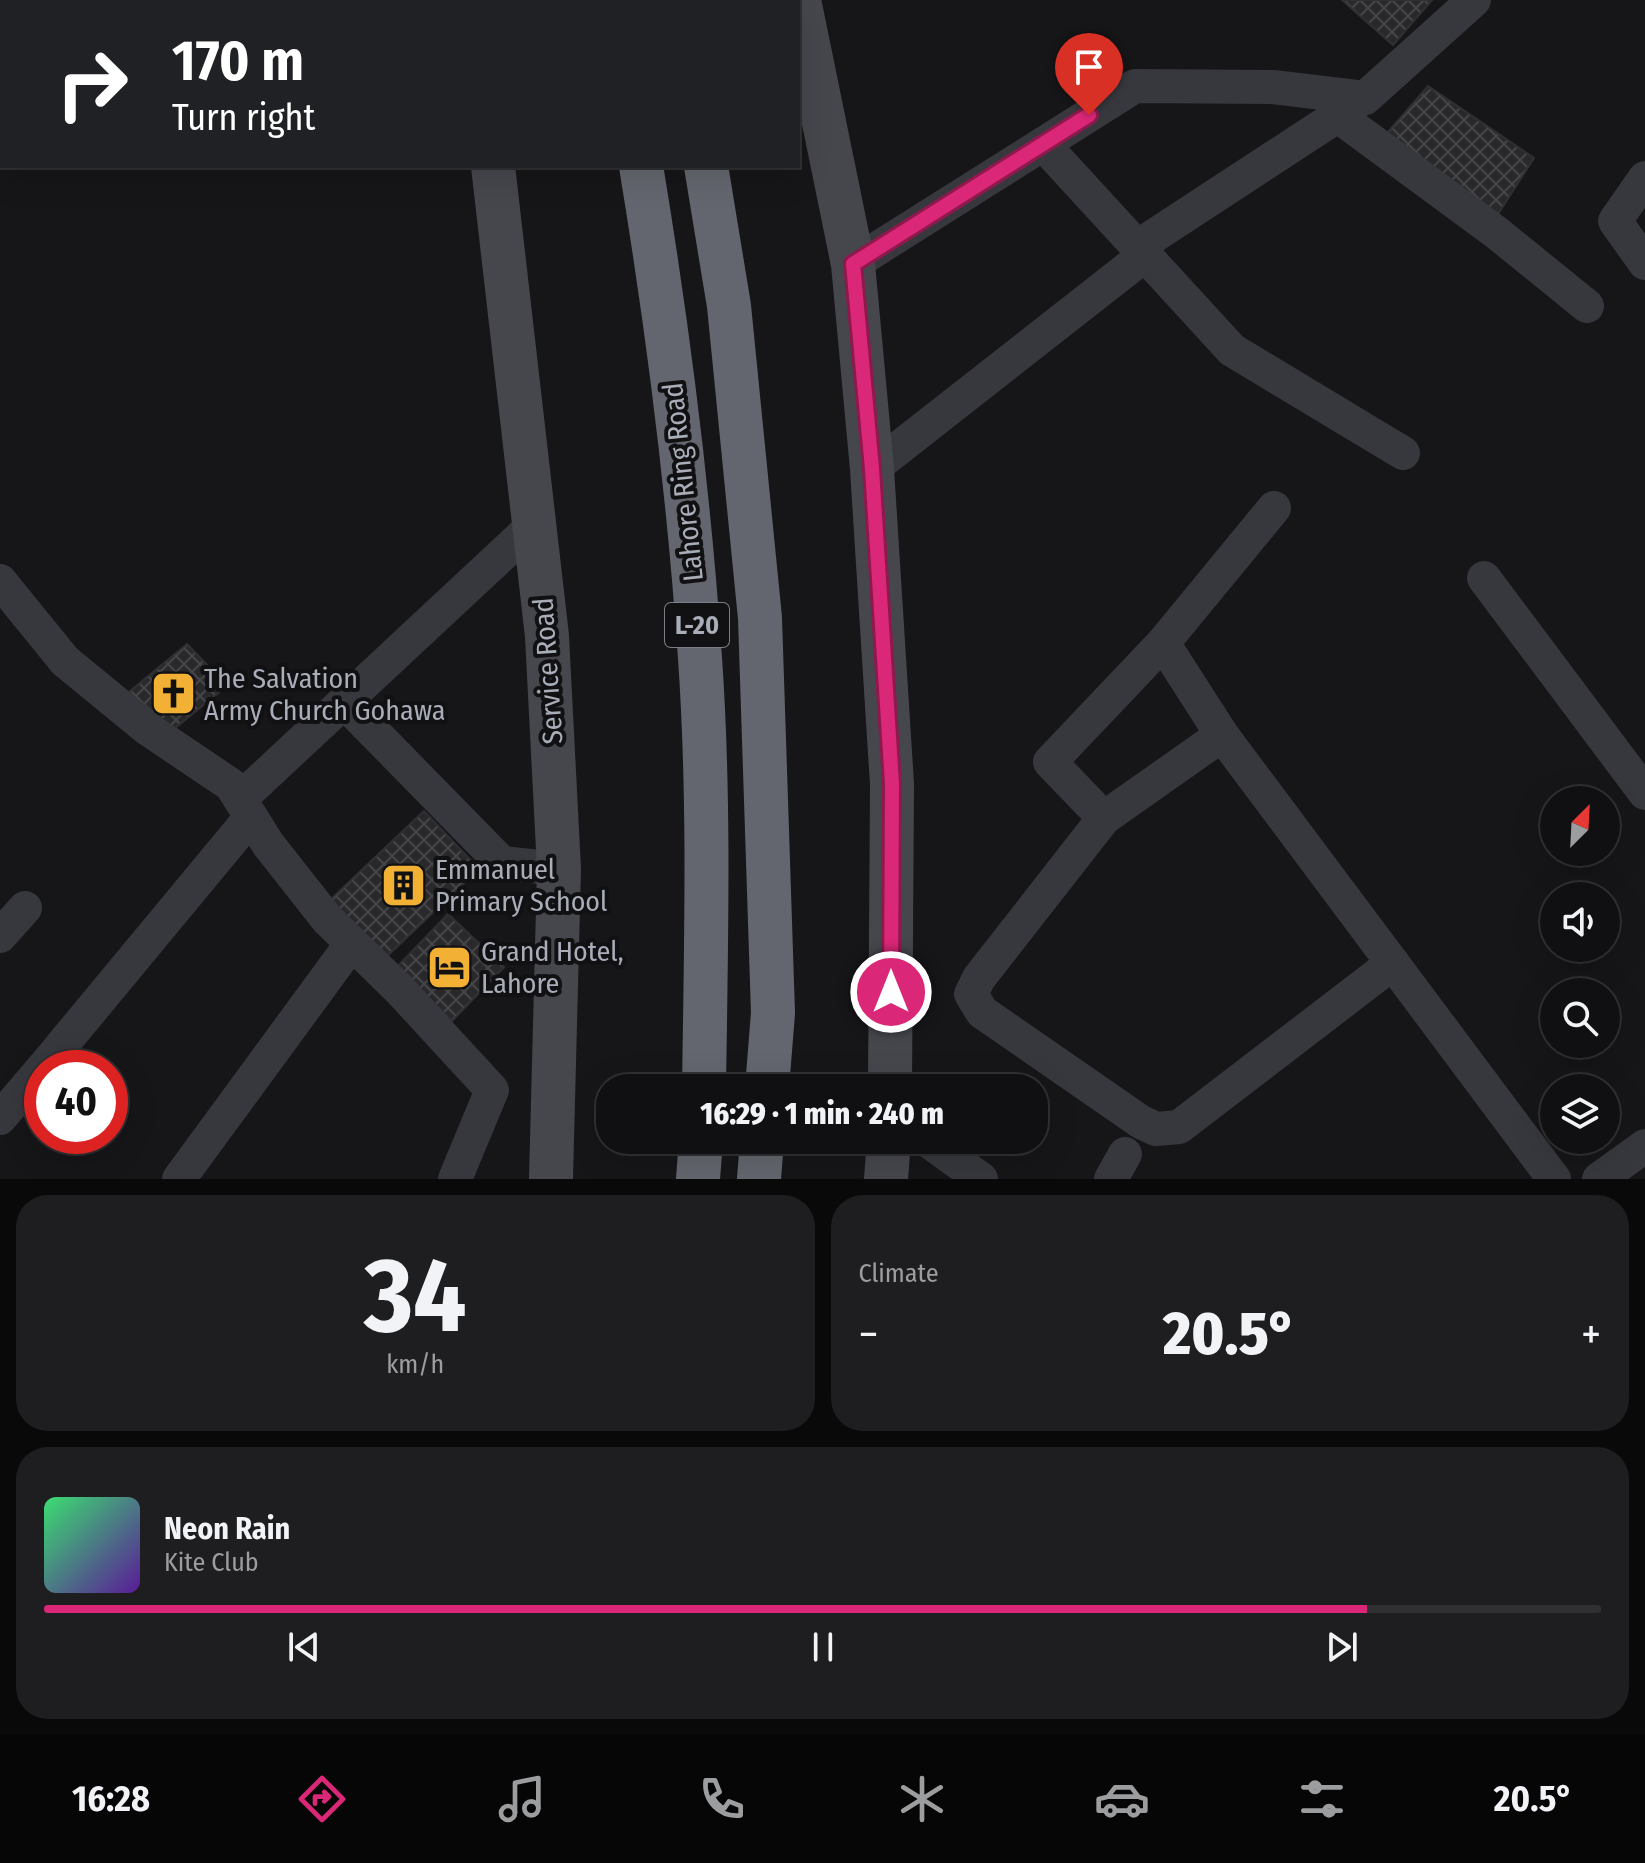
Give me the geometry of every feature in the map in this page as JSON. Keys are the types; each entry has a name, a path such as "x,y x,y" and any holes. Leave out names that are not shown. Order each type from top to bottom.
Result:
{"highway":[{"name":"Lahore Ring Road","path":"641,168 662,291 689,522 700,660 706,813 704,1074"},
{"name":"L-20","path":"706,168 729,306 760,618 773,1013 768,1074"},
{"path":"698,1179 700,1154"},
{"path":"759,1179 761,1154"}],"street":[{"path":"872,469 1141,251 1351,107 1474,0"},
{"path":"800,5 853,264 872,469 892,784 890,1074"},
{"path":"853,264 1135,86 1273,87 1351,107 1587,306"},
{"path":"1043,144 1232,350 1403,453"},
{"name":"Service Road","path":"493,168 547,636 559,869 551,1179"},
{"path":"1645,178 1615,221 1645,263"},
{"path":"1104,818 1050,762 1163,643 1274,508"},
{"path":"56,1050 246,808 344,702 536,523"},
{"path":"1484,578 1645,793"},
{"path":"0,581 65,661 148,729 231,785 268,844 327,919 492,1090 455,1179"},
{"path":"1163,643 1222,735 1554,1179"},
{"path":"344,702 502,863 559,869"},
{"path":"1222,735 1104,818 979,978 971,994 982,1012 1141,1122 1156,1129 1179,1127 1393,963"},
{"path":"0,936 25,908"},
{"path":"179,1179 352,943"},
{"path":"0,1118 24,1089"},
{"path":"1599,1179 1645,1146"},
{"path":"886,1179 888,1154"},
{"path":"946,1154 981,1179"}],"building":[{"path":"1342,0 1432,0 1393,45"},
{"path":"1428,86 1534,158 1498,214 1381,140"},
{"name":"The Salvation Army Church Gohawa","path":"187,644 227,686 164,737 118,701"},
{"name":"Emmanuel Primary School","path":"424,811 479,869 384,959 329,901"},
{"name":"Grand Hotel, Lahore","path":"448,914 504,967 452,1021 397,967"}],"place":[{"name":"The Salvation Army Church Gohawa","path":"173,694"},
{"name":"Emmanuel Primary School","path":"404,885"},
{"name":"Grand Hotel, Lahore","path":"450,967"}],"route":[{"path":"891,992 892,784 872,469 853,264 1089,115"}]}
